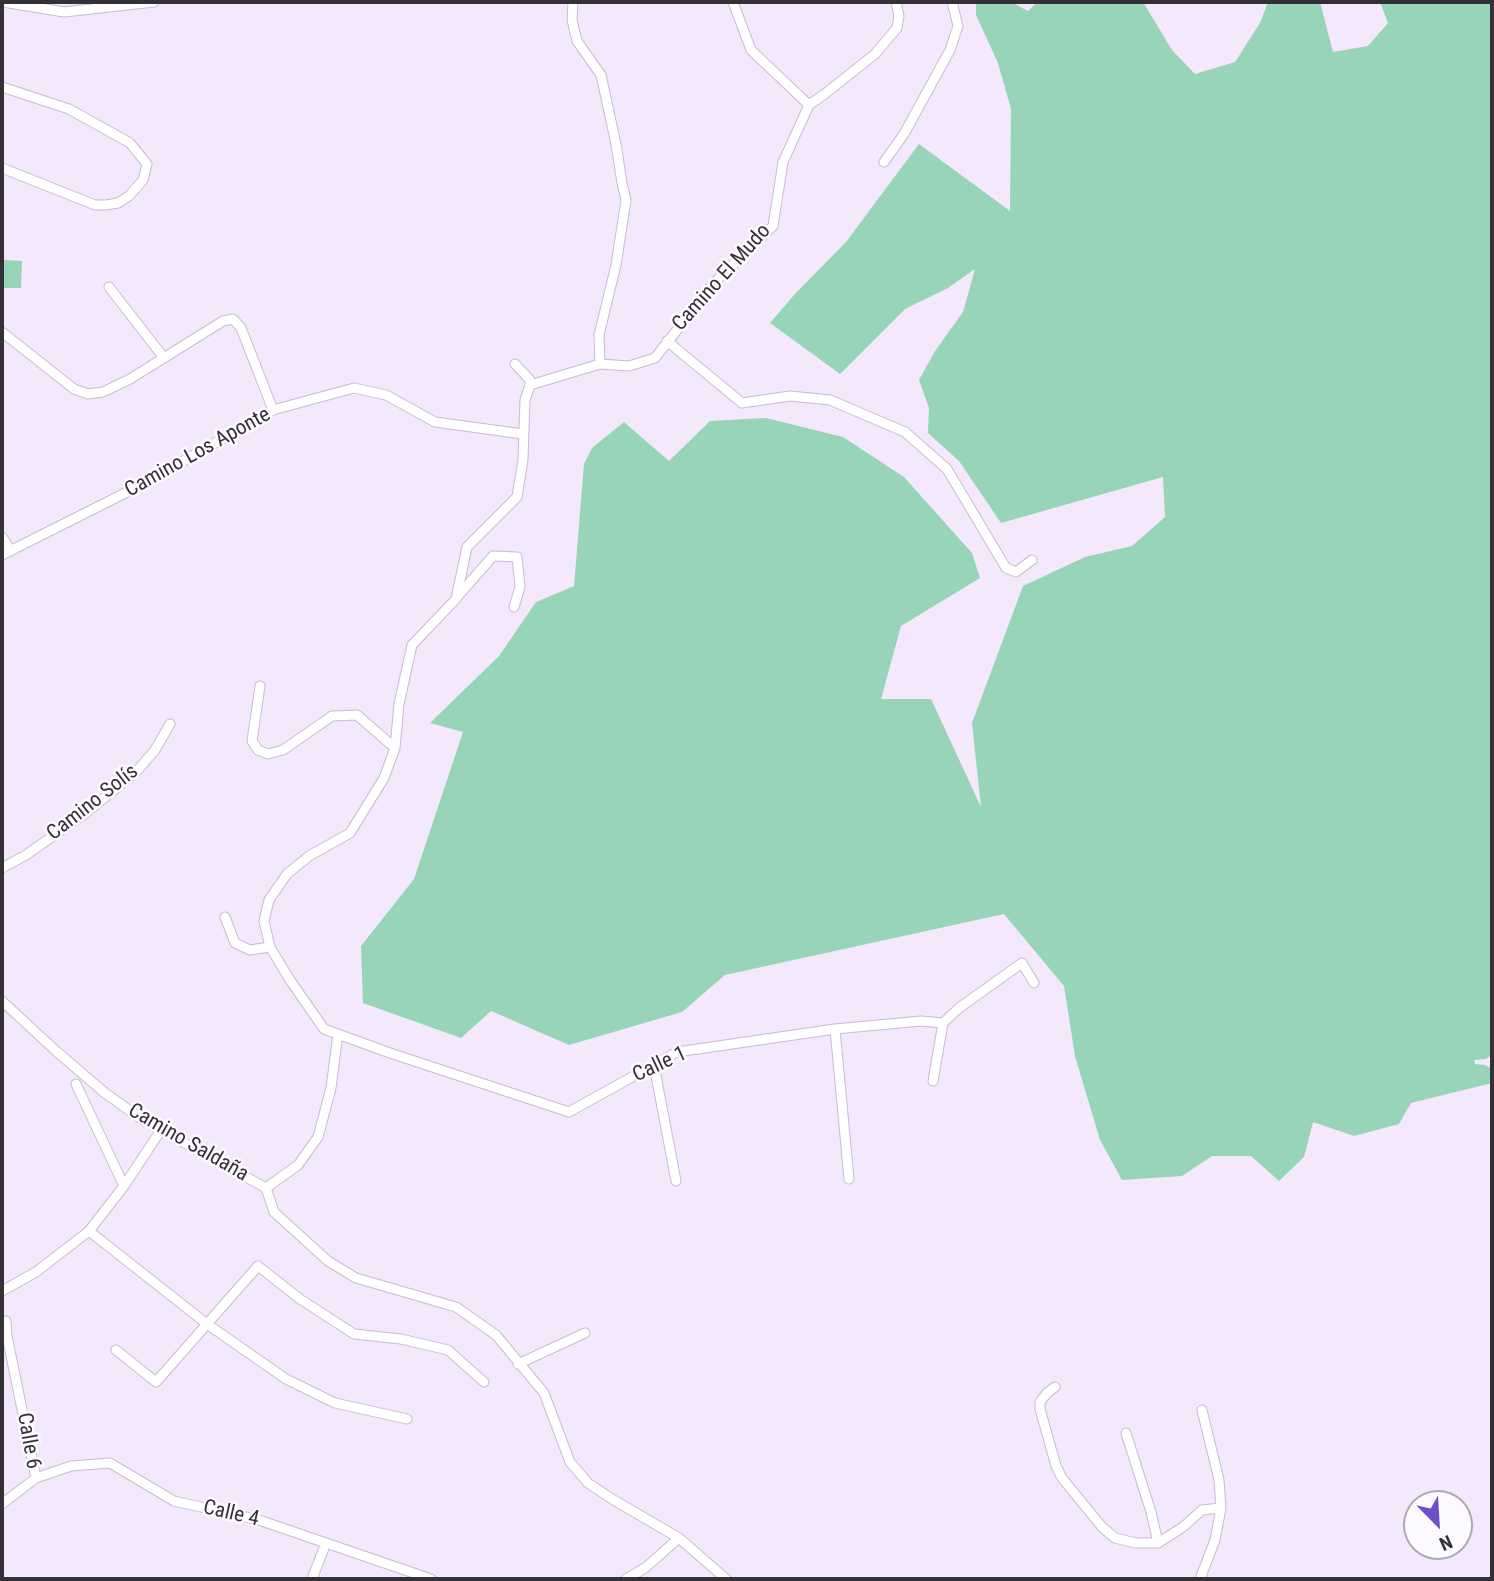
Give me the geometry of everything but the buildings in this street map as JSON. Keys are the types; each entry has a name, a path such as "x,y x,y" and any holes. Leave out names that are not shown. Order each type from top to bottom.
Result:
{"street":[{"path":"3,2 64,12 154,2"},
{"path":"573,2 572,20 577,41 601,75 617,144 626,200 616,265 599,335 600,363"},
{"path":"733,2 751,50 808,104 875,54 897,27 899,16 896,2"},
{"path":"884,162 904,134 950,50 958,26 953,2"},
{"path":"2,87 69,109 130,143 147,164 142,180 129,196 118,203 106,205 94,205 2,168"},
{"name":"Camino El Mudo","path":"530,384 600,363 629,366 655,358 713,284 773,226 783,162 808,104"},
{"path":"109,287 164,358"},
{"path":"2,332 74,389 88,394 103,391 130,379 223,321 233,319 241,328 273,410"},
{"path":"667,341 742,403 790,396 830,400 905,432 947,469 1006,568 1016,572 1032,560"},
{"path":"456,599 467,547 517,497 523,460 525,400 530,380 516,364"},
{"name":"Camino Los Aponte","path":"6,553 141,485 273,410 354,388 386,396 435,422 523,434"},
{"path":"2,537 6,553"},
{"path":"266,1188 298,1165 318,1137 331,1088 338,1034 324,1029 270,947 264,922 269,900 287,874 309,856 350,833 384,778 395,748 399,704 412,645 493,556 517,557 520,587 514,607"},
{"path":"260,686 252,741 258,750 268,754 283,750 332,716 357,715 395,748"},
{"name":"Camino Solís","path":"2,868 87,812 136,772 155,750 170,724"},
{"path":"225,917 235,943 250,950 270,947"},
{"path":"933,1081 943,1023 1022,962 1034,983"},
{"name":"Camino Saldaña","path":"2,1001 104,1093 143,1120 266,1188 274,1212 328,1261 356,1278 456,1307 496,1335 544,1393 570,1462 588,1483 679,1538 726,1579"},
{"name":"Calle 1","path":"338,1034 569,1112 677,1052 835,1029 921,1021 943,1023"},
{"path":"835,1029 849,1179"},
{"path":"654,1065 676,1181"},
{"path":"76,1084 124,1186"},
{"path":"2,1291 36,1272 89,1231 124,1186 161,1130"},
{"path":"89,1231 208,1324 286,1379 335,1403 407,1419"},
{"path":"116,1350 156,1382 258,1266 300,1299 354,1334 401,1339 448,1350 484,1382"},
{"name":"Calle 6","path":"2,1504 36,1478 6,1321"},
{"path":"518,1364 584,1333"},
{"path":"1055,1387 1046,1393 1040,1402 1040,1409 1062,1478 1102,1527 1115,1538 1136,1543 1158,1543 1183,1527 1202,1510 1221,1508"},
{"path":"1200,1579 1214,1540 1221,1508 1219,1480 1202,1410"},
{"path":"1126,1433 1158,1543"},
{"name":"Calle 4","path":"36,1478 71,1466 110,1463 174,1501 259,1520 431,1579"},
{"path":"626,1579 645,1568 679,1538"},
{"path":"312,1579 326,1544"}],"green space":[{"path":"976,2 1011,2 1028,11 1037,2 1143,2 1172,50 1195,74 1235,62 1260,23 1268,2 1320,2 1333,52 1368,46 1388,23 1380,2 1492,2 1492,1049 1491,1055 1486,1059 1474,1060 1475,1064 1492,1069 1492,1083 1411,1103 1399,1124 1354,1136 1313,1122 1304,1157 1279,1181 1251,1156 1212,1156 1182,1176 1122,1180 1100,1140 1075,1056 1064,986 1004,914 725,975 682,1012 569,1045 491,1011 461,1038 363,1003 361,946 414,879 463,732 430,723 499,656 536,602 574,586 584,464 592,448 624,422 669,461 710,421 766,418 843,437 904,477 972,553 980,578 901,626 881,699 931,699 981,807 972,723 1023,586 1085,557 1132,546 1165,517 1163,477 1001,523 959,461 928,433 929,408 919,380 935,351 963,312 975,269 948,288 905,309 840,374 770,323 846,242 919,144 1010,211 1011,109 998,63 976,15"},
{"path":"2,260 22,261 21,288 2,288"}]}
